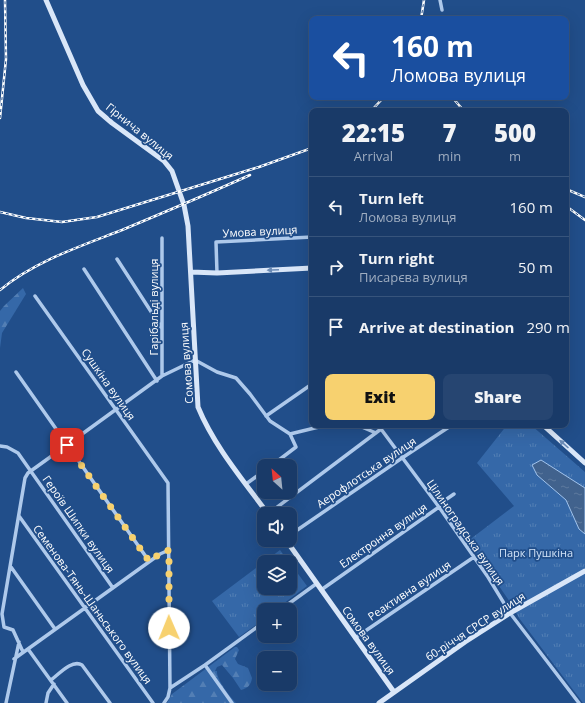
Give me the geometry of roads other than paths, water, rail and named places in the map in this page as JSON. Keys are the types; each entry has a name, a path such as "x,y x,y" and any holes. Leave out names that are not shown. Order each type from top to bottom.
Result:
{"main road":[{"name":"Гірнича вулиця","path":"46,0 83,85 98,111 164,161 172,171 187,216 189,237"},
{"name":"Сомова вулиця","path":"189,237 198,407 228,460 263,507"},
{"path":"191,272 217,273 309,268"},
{"path":"546,428 585,463"},
{"name":"Сомова вулиця","path":"291,547 394,692"},
{"name":"60-річчя СРСР вулиця","path":"379,703 465,642 510,613 585,571"}],"street":[{"path":"440,0 442,10"},
{"name":"Умова вулиця","path":"217,273 216,242 309,237"},
{"name":"Гарібальді вулиця","path":"162,238 162,376"},
{"path":"117,258 162,328"},
{"path":"84,269 156,381"},
{"name":"Сушкіна вулиця","path":"36,296 168,483 169,550"},
{"path":"23,652 13,630 2,627 2,614 26,475 31,471 162,376 195,360 217,372 236,378 270,421 290,434 296,447 280,459"},
{"path":"16,372 149,561"},
{"path":"266,416 309,386"},
{"path":"290,434 315,428"},
{"path":"364,428 376,433"},
{"name":"Аерофлотська вулиця","path":"297,530 447,428"},
{"path":"277,507 381,429"},
{"name":"Цілиноградська вулиця","path":"381,429 439,507 488,577 510,613 579,703"},
{"name":"Героїв Шипки вулиця","path":"0,446 7,447 18,453 113,588"},
{"path":"246,484 257,476"},
{"name":"Електронна вулиця","path":"321,590 439,507 441,502 454,494"},
{"name":"Семенова-Тянь-Шаньського вулиця","path":"19,516 153,703"},
{"path":"14,659 149,561 169,550 170,688 168,697 164,703"},
{"name":"Реактивна вулиця","path":"355,638 474,557"},
{"path":"11,567 55,629"},
{"path":"290,603 316,584"},
{"path":"170,688 205,665 257,627"},
{"path":"6,703 18,642"},
{"path":"28,649 67,703"},
{"path":"51,680 73,664 79,663 110,703"},
{"path":"205,665 232,703"},
{"path":"46,703 48,693 54,684"}],"water":[{"path":"541,460 585,488 585,534 579,529 566,500 537,475 532,465"}],"railway":[{"path":"0,118 6,59 5,0"},
{"path":"421,16 424,0"},
{"path":"374,108 381,100"},
{"path":"455,100 461,108"},
{"path":"0,212 26,218 62,222 97,217 259,167 309,149"},
{"path":"0,290 43,262 250,175"},
{"path":"569,190 585,197"},
{"path":"569,208 585,220"}],"park label":[{"name":"Парк Пушкіна","path":"536,552"}]}
